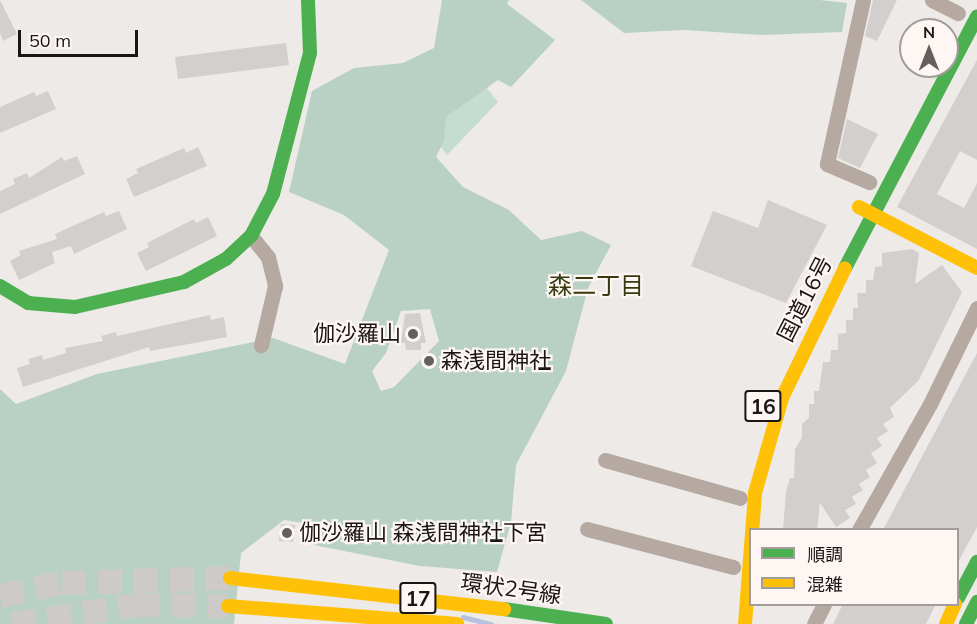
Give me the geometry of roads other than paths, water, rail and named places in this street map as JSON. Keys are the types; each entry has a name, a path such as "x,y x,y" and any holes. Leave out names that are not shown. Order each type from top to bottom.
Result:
{"main road":[{"path":"0,286 28,303 60,308 75,306 184,282 225,259 250,236 273,194 310,53 308,0"},
{"name":"国道16号","path":"862,212 973,34 977,17"},
{"name":"国道16号","path":"753,528 755,493 771,426 862,212 872,177"},
{"path":"862,212 977,268"},
{"name":"16","path":"765,402 773,382"},
{"path":"737,516 742,481"},
{"path":"732,624 733,562"},
{"path":"959,594 977,562"},
{"name":"環状2号線","path":"230,578 446,601 606,624"},
{"name":"国道16号","path":"746,624 749,580"},
{"path":"966,624 977,602"},
{"name":"環状2号線","path":"228,606 457,624"},
{"path":"946,624 954,606"}],"street":[{"path":"863,0 827,164 872,177"},
{"path":"932,0 958,12"},
{"path":"250,236 268,257 275,286 261,345"},
{"path":"860,528 930,404 977,308"},
{"path":"605,460 740,498"},
{"path":"586,529 733,562"},
{"path":"814,624 823,606"},
{"path":"260,621 324,624"}],"waterway":[{"path":"463,617 491,624"}],"tunnel":[{"path":"0,596 62,583 230,578"},
{"path":"12,624 136,605 228,606"}],"place":[{"name":"伽沙羅山","path":"413,334"},
{"name":"森浅間神社","path":"429,361"},
{"name":"伽沙羅山 森浅間神社下宮","path":"287,533"}],"district":[{"name":"森二丁目","path":"596,286"}]}
